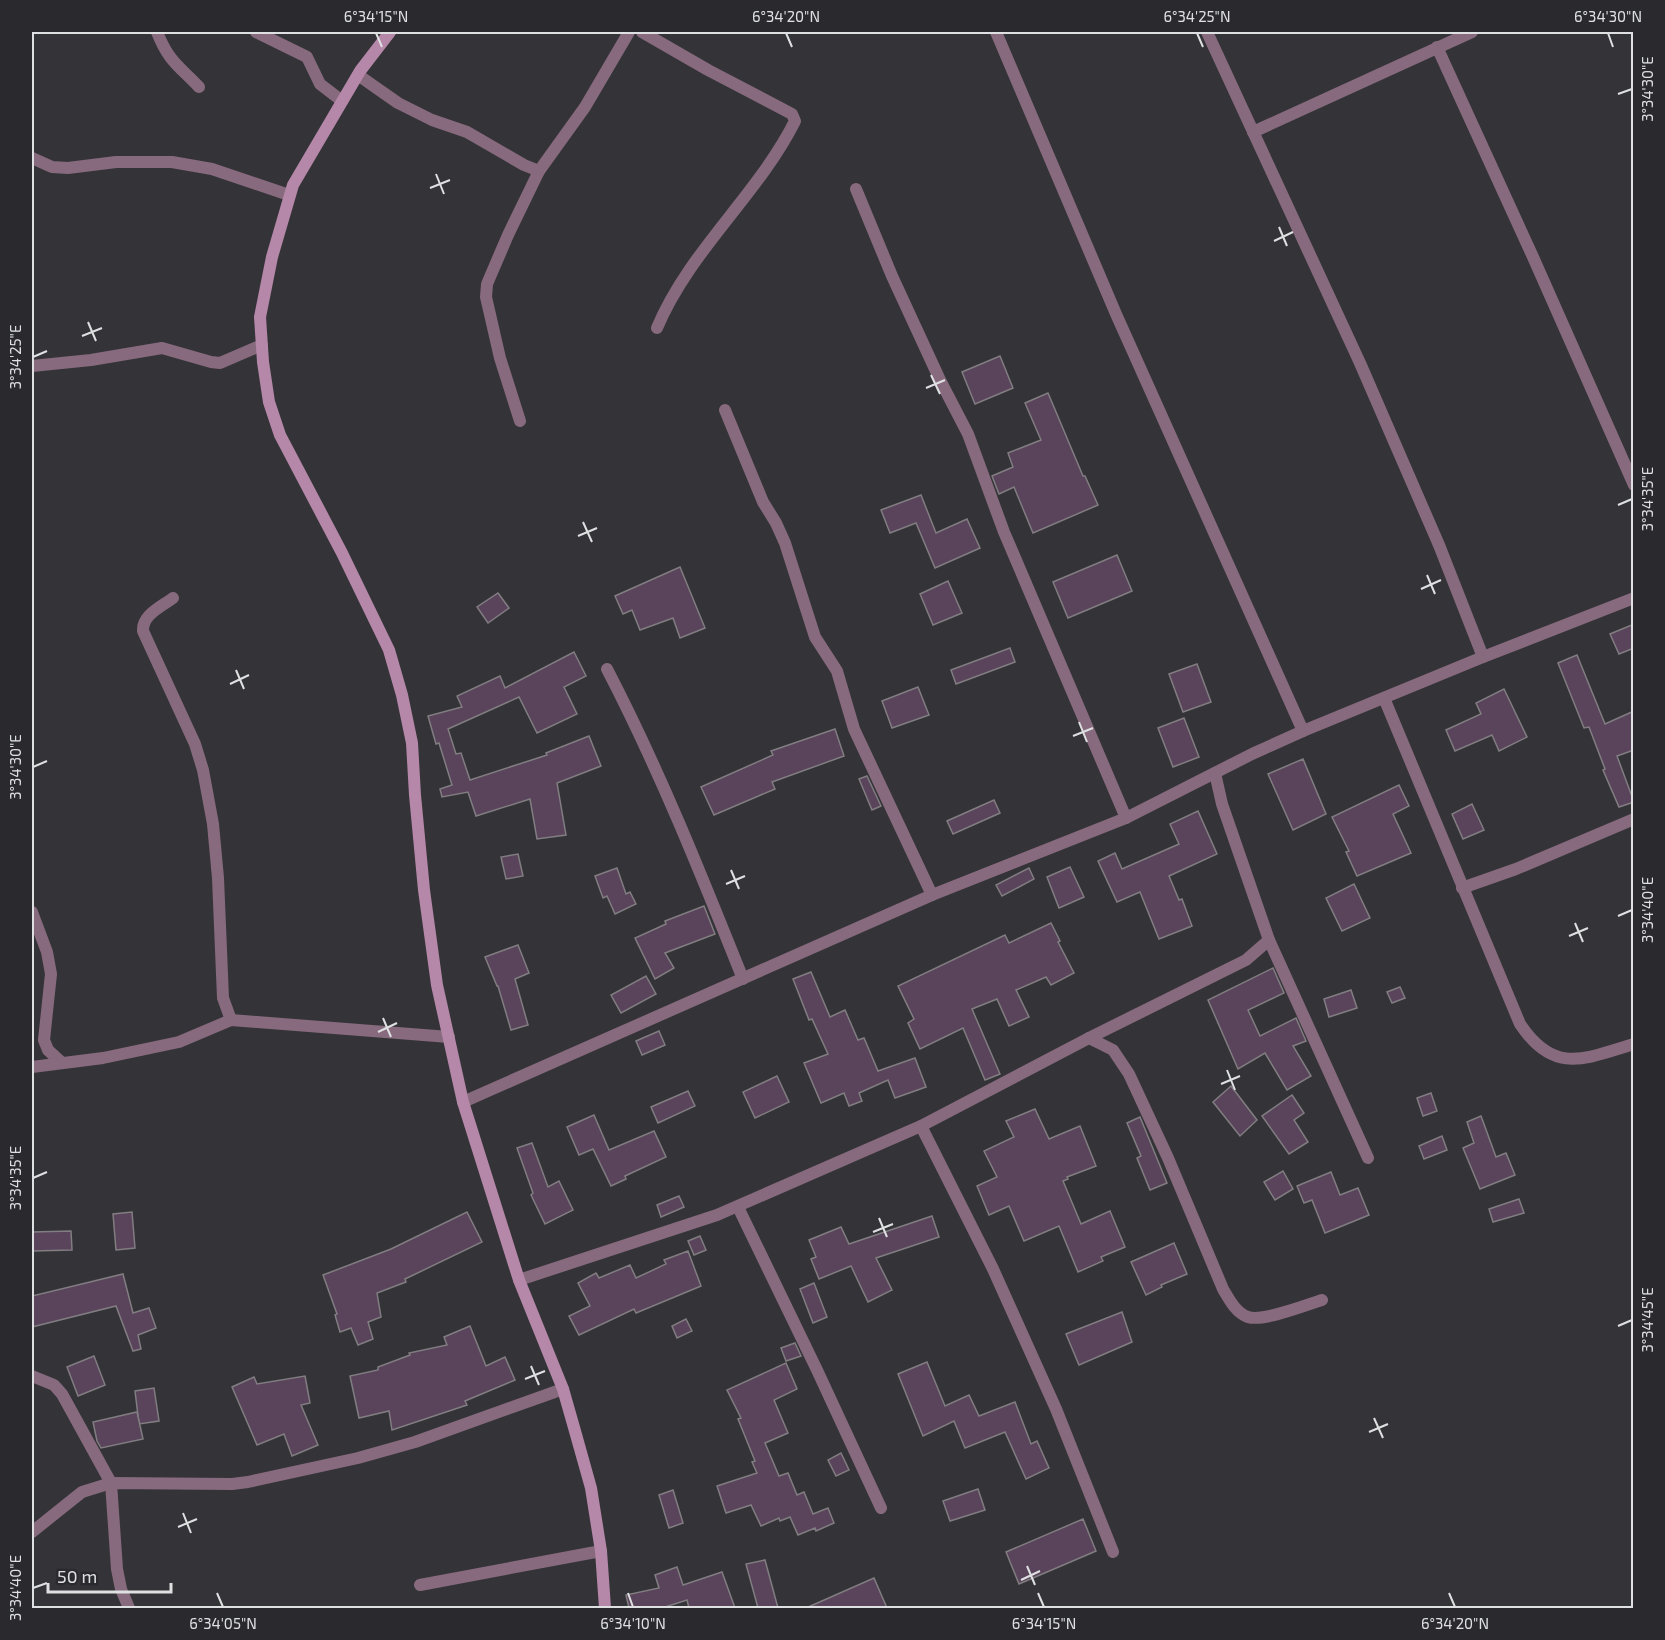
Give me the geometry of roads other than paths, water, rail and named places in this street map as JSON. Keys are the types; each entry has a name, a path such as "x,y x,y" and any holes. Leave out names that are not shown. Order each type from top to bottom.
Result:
{"street":[{"path":"157,32 164,50 177,67 199,87"},
{"path":"256,32 307,57 320,84 342,101"},
{"path":"390,32 358,75 289,195 272,257 260,317 269,402 280,435 342,553 389,650 402,695 412,743 415,795 437,985 463,1102 519,1280 563,1389 591,1488 601,1551 605,1608"},
{"path":"520,421 500,358 486,297 487,285 539,171 585,107 629,32"},
{"path":"642,32 792,114 795,121 786,140 759,179 683,280 666,307 657,327"},
{"path":"996,32 1129,345 1198,501 1214,529 1303,731"},
{"path":"1207,32 1360,363 1439,546 1483,657"},
{"path":"1253,132 1472,32"},
{"path":"1437,47 1634,485"},
{"path":"358,75 398,103 432,120 467,132 524,165 539,171"},
{"path":"32,158 52,167 68,168 116,162 172,162 212,168 289,195"},
{"path":"856,189 892,276 968,434 1004,532 1126,818"},
{"path":"32,366 84,361 162,348 220,363 262,345"},
{"path":"725,410 763,502 785,543 814,637 837,670 861,744 932,895"},
{"path":"173,598 147,617 143,625 144,632 195,744 203,770 213,824 218,878 223,998 231,1020"},
{"path":"463,1102 932,895 1126,818 1303,731 1634,598"},
{"path":"606,669 636,726 684,831 743,979"},
{"path":"1384,698 1520,1024 1531,1041 1544,1052 1564,1059 1591,1057 1634,1044"},
{"path":"1215,773 1222,804 1269,940 1368,1158"},
{"path":"1462,888 1516,869 1634,819"},
{"path":"32,912 47,952 51,974 44,1040 48,1050 62,1063"},
{"path":"519,1280 738,1207 921,1126 1089,1038 1246,960 1269,940"},
{"path":"32,1067 103,1058 179,1042 231,1020 449,1037"},
{"path":"1113,1026 1113,1050"},
{"path":"1089,1038 1113,1050 1130,1074 1223,1289 1235,1308 1249,1317 1272,1316 1322,1300"},
{"path":"921,1126 993,1269 1056,1409 1113,1552"},
{"path":"738,1207 818,1370 881,1508"},
{"path":"32,1376 54,1385 62,1394 111,1483 117,1569 121,1589 129,1608"},
{"path":"32,1532 82,1492 111,1483 232,1484 248,1482 358,1458 415,1442 563,1389"},
{"path":"420,1586 601,1551"}]}
